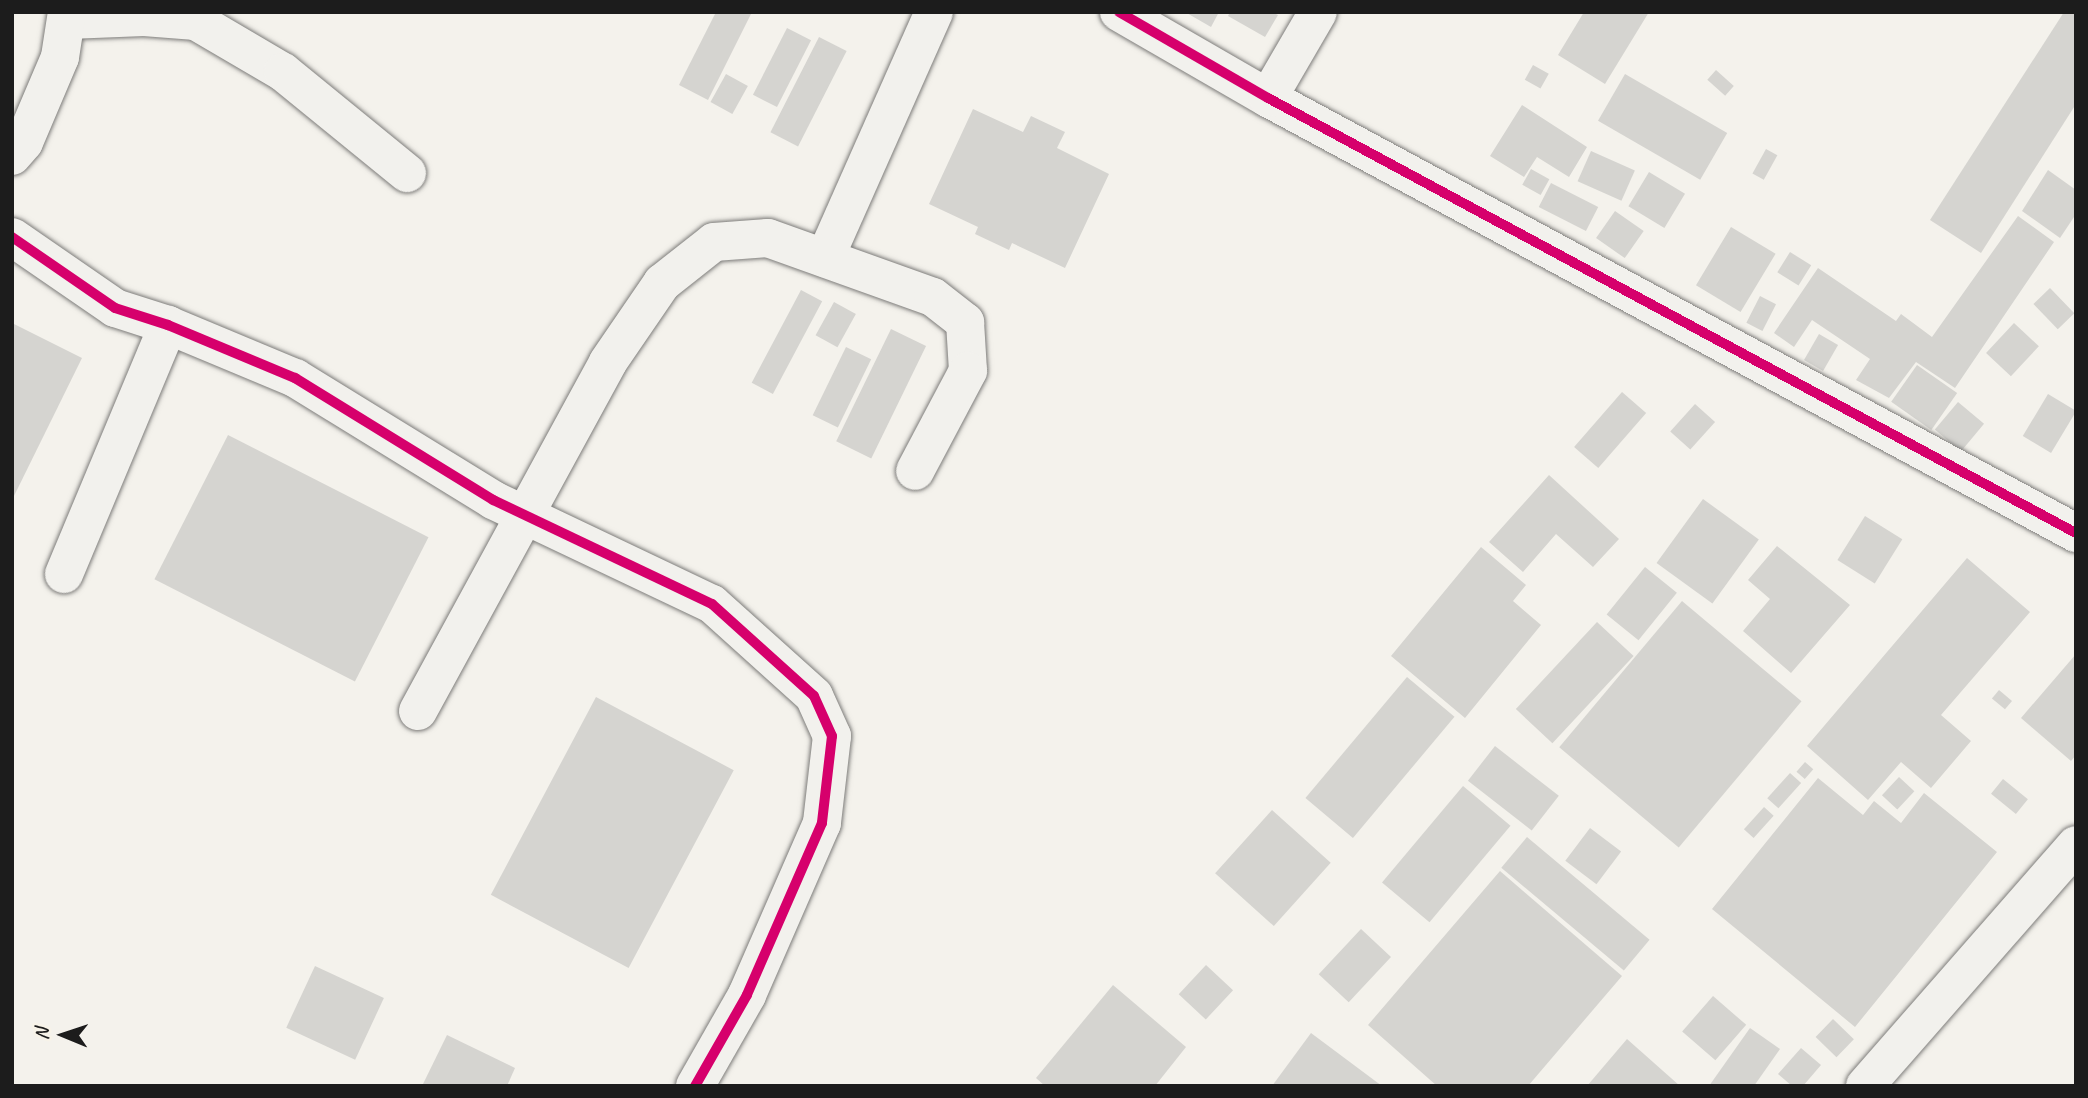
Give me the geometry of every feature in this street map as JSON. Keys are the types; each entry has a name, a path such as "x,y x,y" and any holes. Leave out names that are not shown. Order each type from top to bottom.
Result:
{"street":[{"path":"825,258 934,12"},
{"path":"1119,12 1268,98 2076,533"},
{"path":"1268,98 1318,12"},
{"path":"12,156 24,142 60,57 68,16 145,17 195,21 283,72 407,173"},
{"path":"12,237 115,308 168,326 295,378 493,500 712,604 814,696 831,736 822,824 747,995 695,1086"},
{"path":"418,711 608,362 663,283 714,242 768,237 933,297 965,322 968,371 915,471"},
{"path":"64,574 168,326"},
{"path":"1865,1086 2076,845"}],"building":[{"path":"716,12 752,12 708,100 679,85"},
{"path":"1185,12 1219,12 1211,27"},
{"path":"1230,12 1272,12 1278,15 1265,37 1228,16"},
{"path":"1584,12 1649,12 1605,84 1558,55"},
{"path":"2064,12 2076,12 2076,104 1981,253 1930,220"},
{"path":"787,28 811,40 777,107 753,95"},
{"path":"819,37 847,51 798,146 770,132"},
{"path":"1533,65 1549,74 1541,89 1525,80"},
{"path":"1716,70 1734,86 1725,96 1707,80"},
{"path":"726,74 748,86 732,114 710,102"},
{"path":"1625,74 1727,133 1700,180 1598,121"},
{"path":"1522,105 1587,147 1569,177 1537,157 1524,177 1490,156"},
{"path":"973,109 1023,132 1031,116 1065,132 1057,148 1109,174 1065,268 1012,243 1009,250 975,234 978,227 929,204"},
{"path":"1766,149 1777,155 1764,180 1752,173"},
{"path":"1591,151 1635,171 1621,201 1578,181"},
{"path":"1531,169 1549,179 1541,195 1522,185"},
{"path":"2048,170 2076,190 2076,214 2060,238 2022,211"},
{"path":"1649,172 1685,194 1664,228 1628,206"},
{"path":"1551,183 1598,207 1586,231 1539,207"},
{"path":"1615,211 1644,231 1625,258 1596,238"},
{"path":"2018,216 2054,242 1955,388 1916,362 1889,398 1856,380 1870,359 1812,320 1794,347 1774,333 1818,268 1896,321 1901,314 1932,337"},
{"path":"1731,227 1776,254 1741,312 1696,285"},
{"path":"1790,252 1811,265 1798,286 1777,272"},
{"path":"2050,288 2074,313 2058,329 2033,304"},
{"path":"801,290 822,301 773,394 752,383"},
{"path":"1760,296 1776,304 1762,331 1746,323"},
{"path":"834,302 856,314 837,347 816,335"},
{"path":"12,323 82,358 12,500"},
{"path":"2014,323 2039,346 2011,376 1986,353"},
{"path":"891,329 926,346 871,458 836,441"},
{"path":"1819,334 1838,345 1823,371 1804,360"},
{"path":"846,347 871,359 838,428 813,415"},
{"path":"1917,365 1957,393 1931,430 1891,402"},
{"path":"1622,392 1646,413 1598,468 1574,447"},
{"path":"2048,394 2076,411 2051,453 2023,436"},
{"path":"1958,402 1984,424 1961,451 1935,430"},
{"path":"1695,404 1715,422 1690,450 1670,431"},
{"path":"228,435 428,537 355,681 154,579"},
{"path":"1549,475 1619,539 1593,567 1556,534 1523,572 1489,542"},
{"path":"1703,499 1759,540 1712,603 1657,563"},
{"path":"1865,516 1902,539 1875,583 1837,560"},
{"path":"1777,546 1850,605 1791,673 1743,631 1770,599 1748,580"},
{"path":"1481,547 1526,585 1513,601 1541,625 1465,718 1391,656"},
{"path":"1967,558 2030,612 1941,715 1971,741 1931,788 1901,762 1868,800 1807,746"},
{"path":"1645,567 1677,593 1638,640 1607,614"},
{"path":"1682,601 1802,701 1679,848 1559,747"},
{"path":"1597,622 1634,656 1552,743 1516,709"},
{"path":"2076,654 2076,755 2071,761 2021,718"},
{"path":"1407,677 1454,717 1353,838 1305,798"},
{"path":"1999,690 2012,701 2005,709 1992,698"},
{"path":"596,697 734,770 629,968 491,895"},
{"path":"1495,746 1559,796 1532,831 1468,781"},
{"path":"1805,762 1813,769 1805,779 1796,772"},
{"path":"1790,773 1801,783 1778,808 1767,798"},
{"path":"1899,777 1914,791 1897,810 1882,795"},
{"path":"1818,778 1863,815 1874,801 1901,823 1924,793 1997,852 1855,1027 1712,909"},
{"path":"2003,779 2028,799 2016,814 1991,794"},
{"path":"1463,786 1510,826 1430,922 1382,883"},
{"path":"1764,807 1774,816 1754,838 1744,829"},
{"path":"1272,810 1331,863 1274,926 1215,873"},
{"path":"1590,828 1621,851 1596,884 1565,861"},
{"path":"1527,837 1650,940 1624,970 1501,868"},
{"path":"1500,871 1622,976 1528,1086 1437,1086 1368,1025"},
{"path":"1361,929 1391,957 1349,1002 1319,974"},
{"path":"1206,965 1233,990 1206,1019 1179,994"},
{"path":"315,966 384,998 355,1060 286,1028"},
{"path":"1113,985 1186,1047 1155,1086 1045,1086 1036,1078"},
{"path":"1713,996 1746,1025 1715,1060 1682,1031"},
{"path":"1833,1019 1854,1039 1836,1057 1816,1037"},
{"path":"1750,1028 1780,1049 1754,1086 1709,1086"},
{"path":"1311,1033 1382,1086 1272,1086"},
{"path":"447,1035 515,1068 507,1086 422,1086"},
{"path":"1627,1039 1680,1086 1587,1086"},
{"path":"1801,1048 1821,1065 1803,1086 1792,1086 1778,1074"}],"cycle path":[{"path":"1119,12 1268,98 2076,533"},
{"path":"12,237 115,308 168,325 295,378 493,500 712,604 814,696 832,736 822,823 747,995 695,1086"}]}
